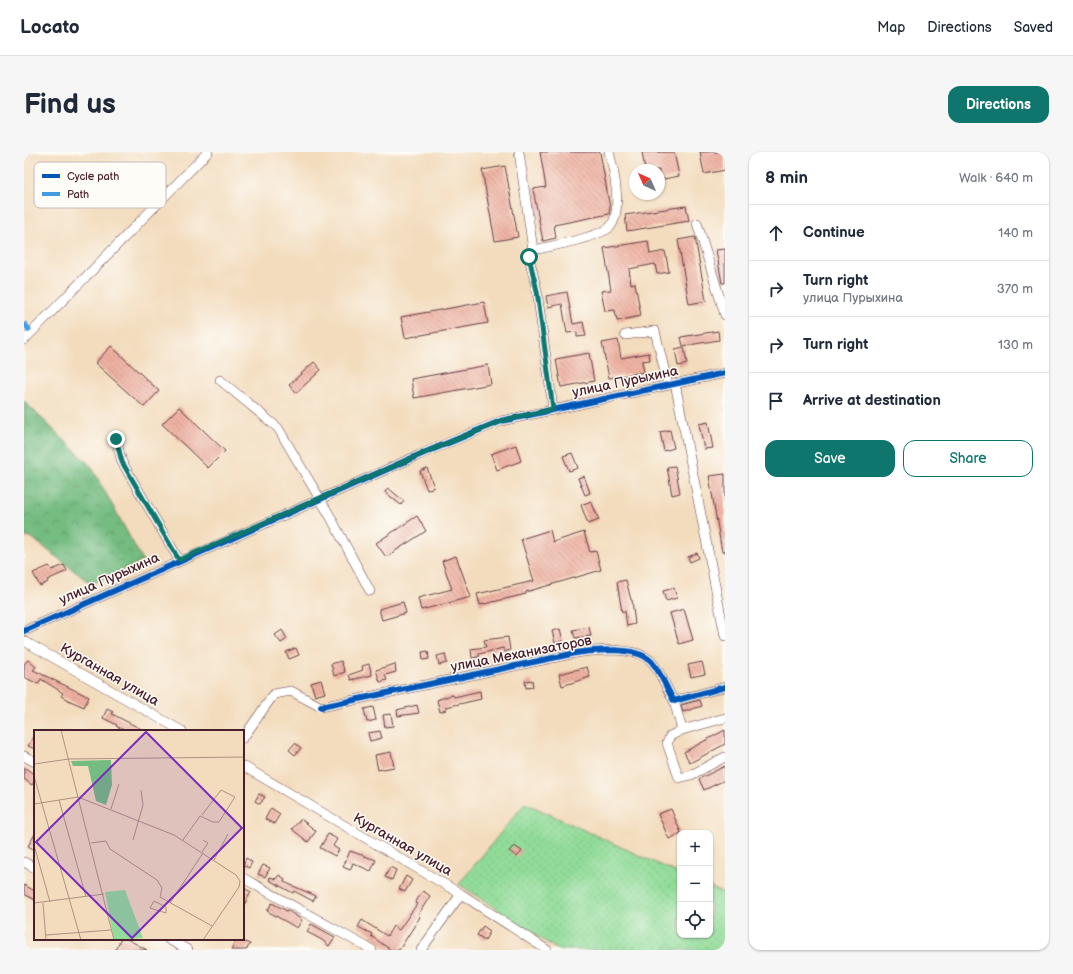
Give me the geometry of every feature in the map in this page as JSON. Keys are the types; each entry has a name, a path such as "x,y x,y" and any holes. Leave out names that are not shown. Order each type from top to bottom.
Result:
{"street":[{"path":"166,195 208,152"},
{"path":"519,152 533,250 529,257 537,291 553,409"},
{"path":"533,250 599,234 610,227 617,212 614,172 609,152"},
{"path":"25,338 153,208"},
{"path":"696,223 725,315"},
{"path":"625,335 655,331 672,384 725,636"},
{"name":"улица Пурыхина","path":"24,631 179,560 419,455 501,421 725,373"},
{"path":"220,380 278,428 320,498 370,591"},
{"path":"116,439 122,462 179,560"},
{"name":"Курганная улица","path":"24,641 180,730"},
{"name":"улица Механизаторов","path":"244,737 274,694 291,691 321,707 576,653 602,649 636,653 649,660 674,701 682,730"},
{"path":"674,701 725,687"},
{"path":"725,718 682,730 670,736 667,743 679,778 691,775 725,757"},
{"path":"24,756 34,761"},
{"name":"Курганная улица","path":"244,767 461,894 547,950"},
{"path":"24,862 34,867"},
{"path":"244,879 372,950"},
{"path":"422,950 461,894"},
{"path":"170,940 188,950"}],"green space":[{"path":"24,401 91,466 143,561 91,584 31,537 24,538"},
{"path":"525,803 677,873 677,938 713,938 713,888 725,894 725,950 558,950 459,884"}],"building":[{"path":"540,152 600,152 610,208 609,214 554,225 556,238 543,241 533,189 546,187"},
{"path":"642,152 674,152 679,176 665,179 665,164 644,164"},
{"path":"700,152 725,152 725,170 704,174"},
{"path":"505,166 518,237 495,241 482,170"},
{"path":"686,206 689,221 627,231 625,215"},
{"path":"695,237 706,301 689,304 678,240"},
{"path":"648,241 650,254 665,251 669,272 657,274 655,264 629,269 631,284 635,283 641,316 617,321 615,310 605,311 601,291 611,290 604,248"},
{"path":"725,249 725,283 722,283 716,250"},
{"path":"567,292 573,324 583,322 586,336 577,337 577,332 567,333 562,304 548,307 546,296"},
{"path":"484,302 488,323 405,338 401,317"},
{"path":"718,331 719,340 683,346 681,337"},
{"path":"618,340 621,358 649,353 650,360 642,361 644,372 609,378 602,343"},
{"path":"111,346 159,391 144,407 95,363"},
{"path":"684,347 687,364 678,366 675,349"},
{"path":"589,353 594,381 561,387 556,359"},
{"path":"314,362 321,370 296,393 289,385"},
{"path":"488,365 491,384 414,398 411,379"},
{"path":"179,407 225,451 208,468 162,424"},
{"path":"708,422 713,448 704,449 699,424"},
{"path":"670,430 674,448 664,451 660,432"},
{"path":"516,445 521,461 497,470 491,454"},
{"path":"572,453 578,468 569,471 563,456"},
{"path":"675,466 680,493 672,495 667,467"},
{"path":"427,468 434,487 427,490 420,471"},
{"path":"725,474 725,552 722,552 709,476"},
{"path":"584,476 590,493 585,495 578,478"},
{"path":"388,488 404,501 401,505 385,492"},
{"path":"591,501 599,520 588,524 581,505"},
{"path":"417,516 426,531 386,557 376,543"},
{"path":"550,530 553,542 584,532 590,552 596,551 601,570 526,592 526,594 480,605 477,594 534,581 521,539"},
{"path":"697,553 699,558 690,562 688,557"},
{"path":"456,556 471,597 421,610 418,598 452,589 442,561"},
{"path":"64,565 67,571 47,580 48,582 40,586 33,573 49,566 52,570"},
{"path":"626,580 632,600 635,624 627,626 625,611 622,612 617,582"},
{"path":"674,588 677,598 666,601 663,591"},
{"path":"403,602 406,613 382,620 379,609"},
{"path":"684,609 693,640 679,644 670,613"},
{"path":"589,627 591,636 575,638 573,630"},
{"path":"560,629 563,641 555,643 552,631"},
{"path":"282,630 287,639 281,643 275,635"},
{"path":"508,637 510,650 504,652 503,648 479,654 479,657 472,658 471,649 486,647 484,640"},
{"path":"296,648 299,655 289,659 286,652"},
{"path":"428,651 429,659 423,660 422,652"},
{"path":"445,654 447,663 439,665 437,656"},
{"path":"28,660 36,667 33,670 89,697 84,707 61,696 63,693 41,679 38,684 24,677 24,664"},
{"path":"341,661 345,672 334,676 331,664"},
{"path":"702,662 705,674 691,677 688,665"},
{"path":"369,664 372,675 351,680 349,675 363,670 362,666"},
{"path":"395,664 396,672 385,675 387,680 380,682 376,670"},
{"path":"587,667 590,677 562,686 559,674"},
{"path":"321,680 325,693 315,696 311,683"},
{"path":"532,680 533,687 526,688 525,681"},
{"path":"480,691 481,699 446,707 446,710 440,712 437,700 448,696 453,695 454,697"},
{"path":"700,700 702,706 683,712 681,705"},
{"path":"417,705 419,713 398,716 397,710"},
{"path":"373,707 376,720 367,722 364,709"},
{"path":"107,709 113,712 112,714 143,730 124,730 103,718"},
{"path":"391,714 393,726 385,727 383,715"},
{"path":"725,730 725,744 690,763 684,752"},
{"path":"380,731 382,738 370,741 368,733"},
{"path":"34,735 34,749 28,746"},
{"path":"295,743 301,748 295,755 289,750"},
{"path":"391,752 394,767 378,770 375,755"},
{"path":"725,766 725,780 704,790 699,779"},
{"path":"24,767 34,774 34,782 32,785 24,779"},
{"path":"259,794 265,797 260,804 255,801"},
{"path":"271,808 280,814 274,824 265,819"},
{"path":"671,809 680,830 677,830 677,835 669,839 658,814"},
{"path":"301,819 316,831 308,842 292,829"},
{"path":"328,834 337,839 333,846 339,850 335,856 320,848"},
{"path":"34,836 34,849 28,846"},
{"path":"514,846 522,851 517,857 509,851"},
{"path":"350,851 376,860 371,871 353,863 350,870 343,867"},
{"path":"246,858 252,862 249,868 244,866"},
{"path":"263,865 270,868 265,877 258,874"},
{"path":"390,867 396,870 392,880 385,877"},
{"path":"279,875 285,879 284,882 316,896 313,901 294,891 293,893 269,880 270,877 276,879"},
{"path":"406,876 412,880 405,892 399,889"},
{"path":"24,885 34,890 34,899 24,894"},
{"path":"244,888 251,892 244,905"},
{"path":"423,891 430,896 418,915 420,917 399,950 391,950 371,936 372,934 358,927 362,920 387,936 393,926 399,930 417,904 415,903"},
{"path":"272,903 287,910 302,920 297,928 267,911"},
{"path":"311,924 335,937 329,946 322,940 307,932"},
{"path":"483,926 490,931 485,940 477,935"},
{"path":"120,940 129,940 147,950 115,950"},
{"path":"236,940 250,944 246,950 231,950"}],"marked path":[{"path":"24,323 31,332"}],"cycle path":[{"path":"24,631 419,455 501,421 725,373"},
{"path":"321,707 576,653 604,650 636,653 651,661 658,670 674,701 725,687"}],"route":[{"path":"116,439 122,462 179,560 419,455 501,421 553,409 537,291 529,257"}]}
